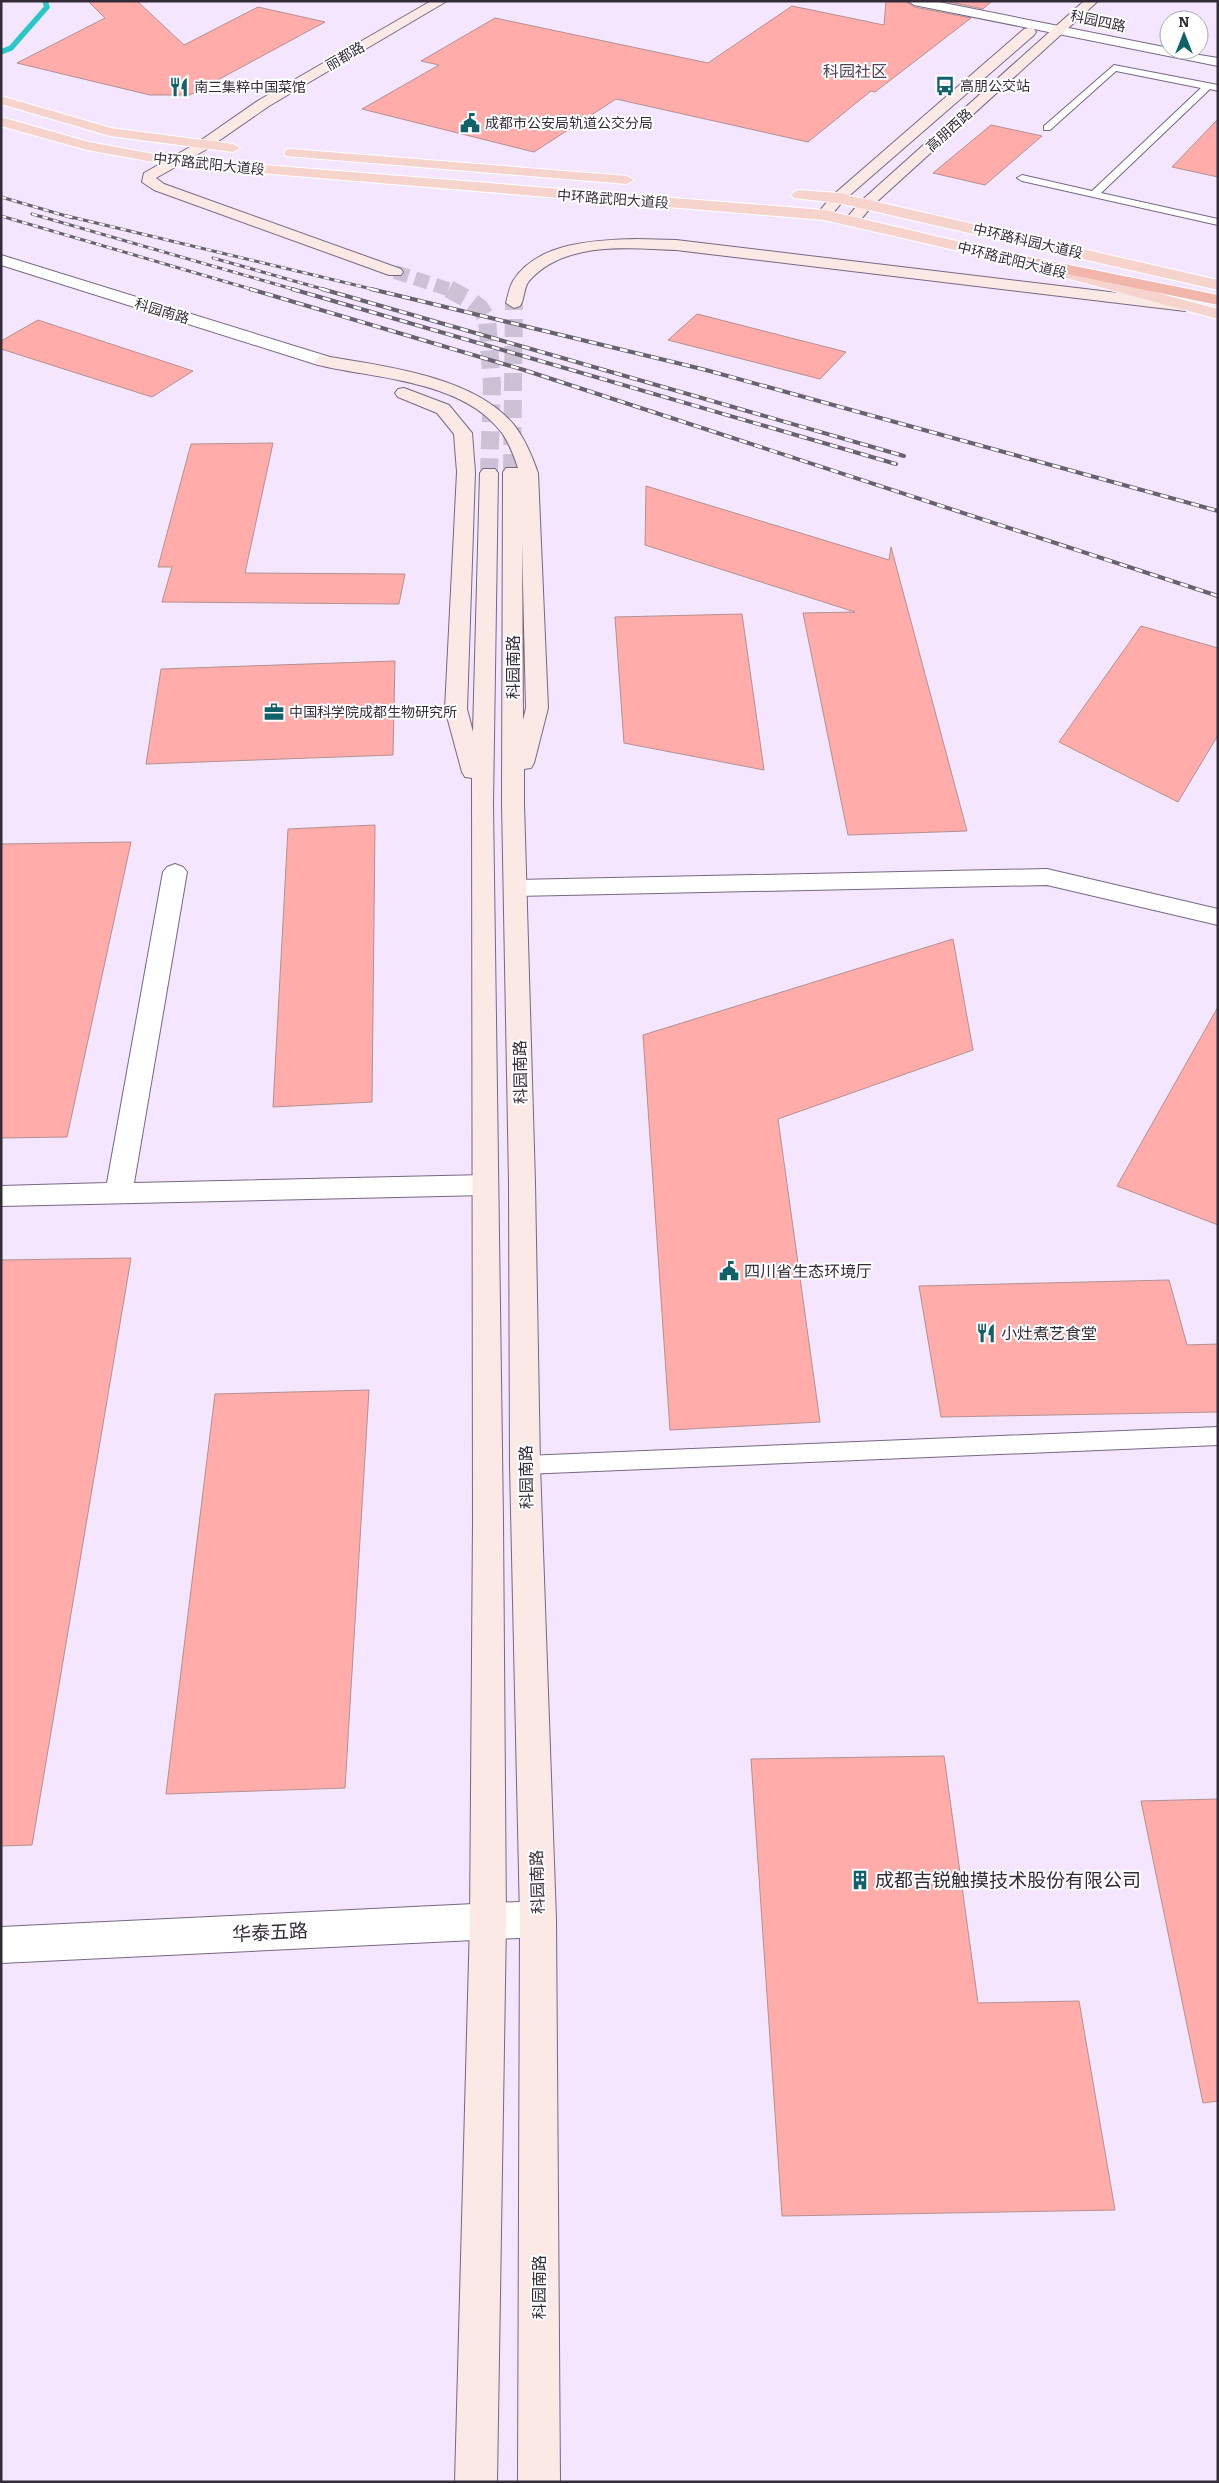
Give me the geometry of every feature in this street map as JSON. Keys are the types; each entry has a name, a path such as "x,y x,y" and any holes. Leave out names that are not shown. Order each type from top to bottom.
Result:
{"highway":[{"path":"1010,258 1218,300"}],"main road":[{"name":"中环路武阳大道段","path":"1,100 110,132 202,146 251,150"},
{"name":"中环路武阳大道段","path":"1,120 87,146 174,162 824,215 1010,258 1218,314"},
{"name":"中环路武阳大道段","path":"280,152 643,182"},
{"path":"780,193 838,198"},
{"name":"中环路科园大道段","path":"838,198 1218,285"}],"street":[{"name":"丽都路","path":"395,272 149,182 149,176 202,146 264,103 441,1"},
{"name":"科园四路","path":"914,1 1218,62"},
{"name":"高朋西路","path":"852,220 866,204 1092,1"},
{"name":"高朋西路","path":"824,215 838,198 1051,13"},
{"path":"514,303 520,282 536,265 563,253 590,246 628,243 676,245 1185,306"},
{"name":"科园南路","path":"1,260 324,361"},
{"path":"324,361 386,372 466,396 495,416 507,427 518,445 499,472 462,433 443,409 324,361"},
{"name":"科园南路","path":"499,472 516,888 525,1465 538,1919 539,2482"},
{"name":"科园南路","path":"476,2482 488,1922 488,1511 482,804 499,472"},
{"path":"119,1193 175,872"},
{"path":"516,888 1047,877 1218,917"},
{"path":"1,1196 485,1185"},
{"name":"华泰五路","path":"1,1945 538,1919"}],"lane":[{"path":"1047,128 1114,68 1213,87"},
{"path":"1094,194 1213,87"},
{"path":"1022,178 1218,222"},
{"path":"525,1465 1218,1436"}],"building":[{"path":"88,1 137,1 184,45 258,7 325,22 190,95 150,95 17,63 105,18"},
{"path":"886,1 906,1 914,7 971,18 875,92 871,91 808,142 616,99 534,152 362,109 439,65 421,61 495,18 708,63 792,6 884,25"},
{"path":"945,1 992,1 983,9"},
{"path":"1218,119 1218,177 1172,167"},
{"path":"991,125 1042,136 985,185 933,173"},
{"path":"697,314 846,352 820,379 668,340"},
{"path":"38,320 193,371 152,397 1,349 1,341"},
{"path":"273,443 245,573 405,574 399,604 162,602 172,567 158,567 191,444"},
{"path":"646,486 889,560 891,547 967,831 848,835 803,613 855,612 645,545"},
{"path":"742,614 764,770 624,743 615,617"},
{"path":"1141,626 1218,648 1218,735 1178,802 1059,742"},
{"name":"中国科学院成都生物研究所","path":"395,661 393,755 146,764 161,669"},
{"path":"375,825 372,1102 273,1107 288,829"},
{"path":"131,842 67,1137 1,1138 1,844"},
{"name":"四川省生态环境厅","path":"953,939 973,1050 778,1119 820,1422 670,1430 643,1035"},
{"path":"1218,1007 1218,1225 1117,1186"},
{"path":"131,1258 32,1845 1,1846 1,1260"},
{"path":"1169,1280 1187,1345 1218,1344 1218,1412 941,1417 919,1286"},
{"path":"369,1390 345,1788 166,1794 215,1394"},
{"name":"成都吉锐触摸技术股份有限公司","path":"944,1756 978,2003 1079,2001 1115,2210 782,2216 751,1759"},
{"path":"1218,1799 1218,2101 1203,2103 1141,1801"}],"waterway":[{"path":"1,52 11,48 47,7 45,1"}],"tunnel":[{"path":"395,272 451,290"},
{"path":"451,290 480,308 487,319 492,384 489,473"},
{"path":"512,472 514,303"}],"railway":[{"path":"1,197 73,218"},
{"path":"32,214 296,290"},
{"path":"1,216 254,290"},
{"path":"67,216 376,290"},
{"path":"213,258 326,290"},
{"path":"250,289 524,370 1218,596"},
{"path":"292,289 896,464"},
{"path":"322,289 904,456"},
{"path":"371,289 706,370 1218,511"}],"place":[{"name":"高朋公交站","path":"945,86"},
{"name":"南三集粹中国菜馆","path":"179,87"},
{"name":"成都市公安局轨道公交分局","path":"470,123"},
{"name":"中国科学院成都生物研究所","path":"274,712"},
{"name":"四川省生态环境厅","path":"729,1271"},
{"name":"小灶煮艺食堂","path":"986,1333"},
{"name":"成都吉锐触摸技术股份有限公司","path":"860,1880"}],"district":[{"name":"科园社区","path":"855,71"}]}
